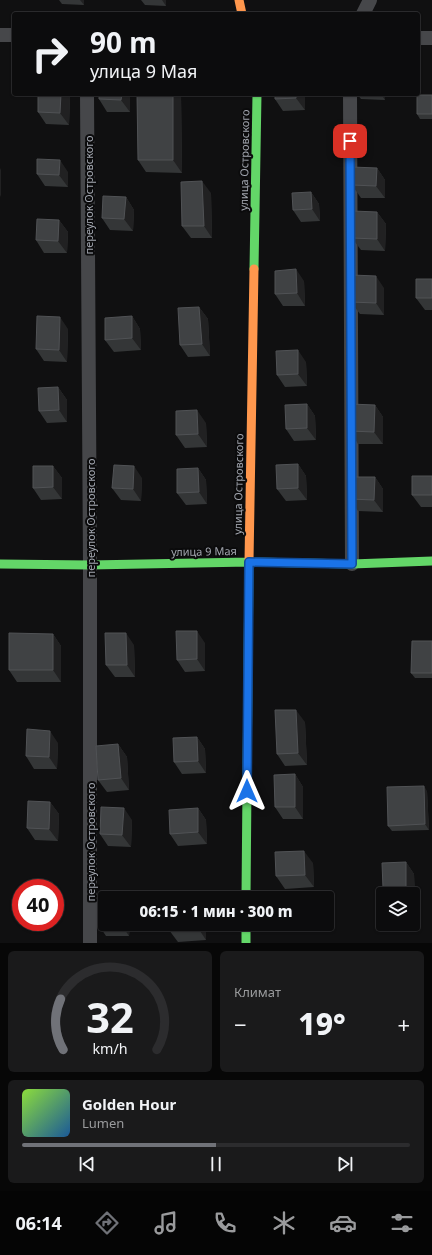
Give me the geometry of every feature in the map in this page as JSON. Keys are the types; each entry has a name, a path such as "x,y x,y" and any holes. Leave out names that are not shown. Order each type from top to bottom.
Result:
{"main road":[{"path":"239,0 242,12"},
{"name":"улица Островского","path":"246,891 249,562 257,96"},
{"name":"улица 9 Мая","path":"0,564 90,565 249,562 352,564 432,561"},
{"path":"246,931 246,943"}],"street":[{"path":"364,12 370,0"},
{"path":"0,35 12,35"},
{"path":"420,38 432,38"},
{"name":"переулок Островского","path":"87,96 90,565 90,943"},
{"path":"350,96 352,564"}],"building":[{"path":"432,95 432,114 417,114 417,96"},
{"path":"38,96 61,96 60,113 38,112"},
{"path":"99,96 122,96 121,100 99,99"},
{"path":"137,96 173,96 173,160 138,160"},
{"path":"275,96 296,96 296,98 275,99"},
{"path":"37,159 60,160 59,175 37,174"},
{"path":"352,167 377,168 376,186 352,185"},
{"path":"202,181 204,226 182,226 181,182"},
{"path":"311,192 312,209 293,210 292,193"},
{"path":"103,196 126,197 124,219 102,218"},
{"path":"353,211 377,212 377,239 352,238"},
{"path":"37,219 59,220 58,241 36,240"},
{"path":"296,269 297,293 275,294 275,271"},
{"path":"352,275 376,276 376,303 351,302"},
{"path":"416,279 432,279 432,298 416,298"},
{"path":"199,307 202,344 180,345 178,308"},
{"path":"37,316 60,317 59,350 36,349"},
{"path":"132,316 132,338 105,340 105,318"},
{"path":"298,350 298,374 277,375 276,351"},
{"path":"58,387 59,410 39,411 38,388"},
{"path":"307,404 307,428 286,429 285,405"},
{"path":"350,404 375,405 374,432 350,431"},
{"path":"197,410 198,434 176,435 176,411"},
{"path":"298,464 298,488 277,489 276,465"},
{"path":"114,465 134,466 133,489 112,488"},
{"path":"33,466 53,466 53,487 33,488"},
{"path":"198,468 199,492 177,493 177,469"},
{"path":"412,476 432,476 432,495 412,495"},
{"path":"350,477 375,477 374,500 350,499"},
{"path":"176,631 197,631 197,659 177,660"},
{"path":"9,633 53,634 53,670 9,670"},
{"path":"105,633 126,633 127,665 106,665"},
{"path":"412,641 432,641 432,673 411,673"},
{"path":"275,710 296,710 298,753 277,754"},
{"path":"27,729 50,731 49,757 26,756"},
{"path":"197,737 198,761 174,762 173,738"},
{"path":"118,744 121,778 98,780 96,746"},
{"path":"295,774 295,807 275,807 274,775"},
{"path":"424,786 425,824 388,826 387,787"},
{"path":"28,801 50,802 49,829 27,828"},
{"path":"101,807 124,808 122,835 100,834"},
{"path":"198,808 198,832 170,834 169,810"},
{"path":"304,851 305,875 276,876 275,852"},
{"path":"406,862 406,887 383,887 382,863"}],"traffic: fast":[{"path":"254,269 257,96"},
{"path":"246,891 249,561"},
{"path":"0,564 90,565 249,562 352,564 432,561"},
{"path":"246,931 246,943"}],"traffic: slow":[{"path":"239,0 242,12"},
{"path":"249,561 254,269"}],"route":[{"path":"247,791 249,562 352,564 350,141"}]}
